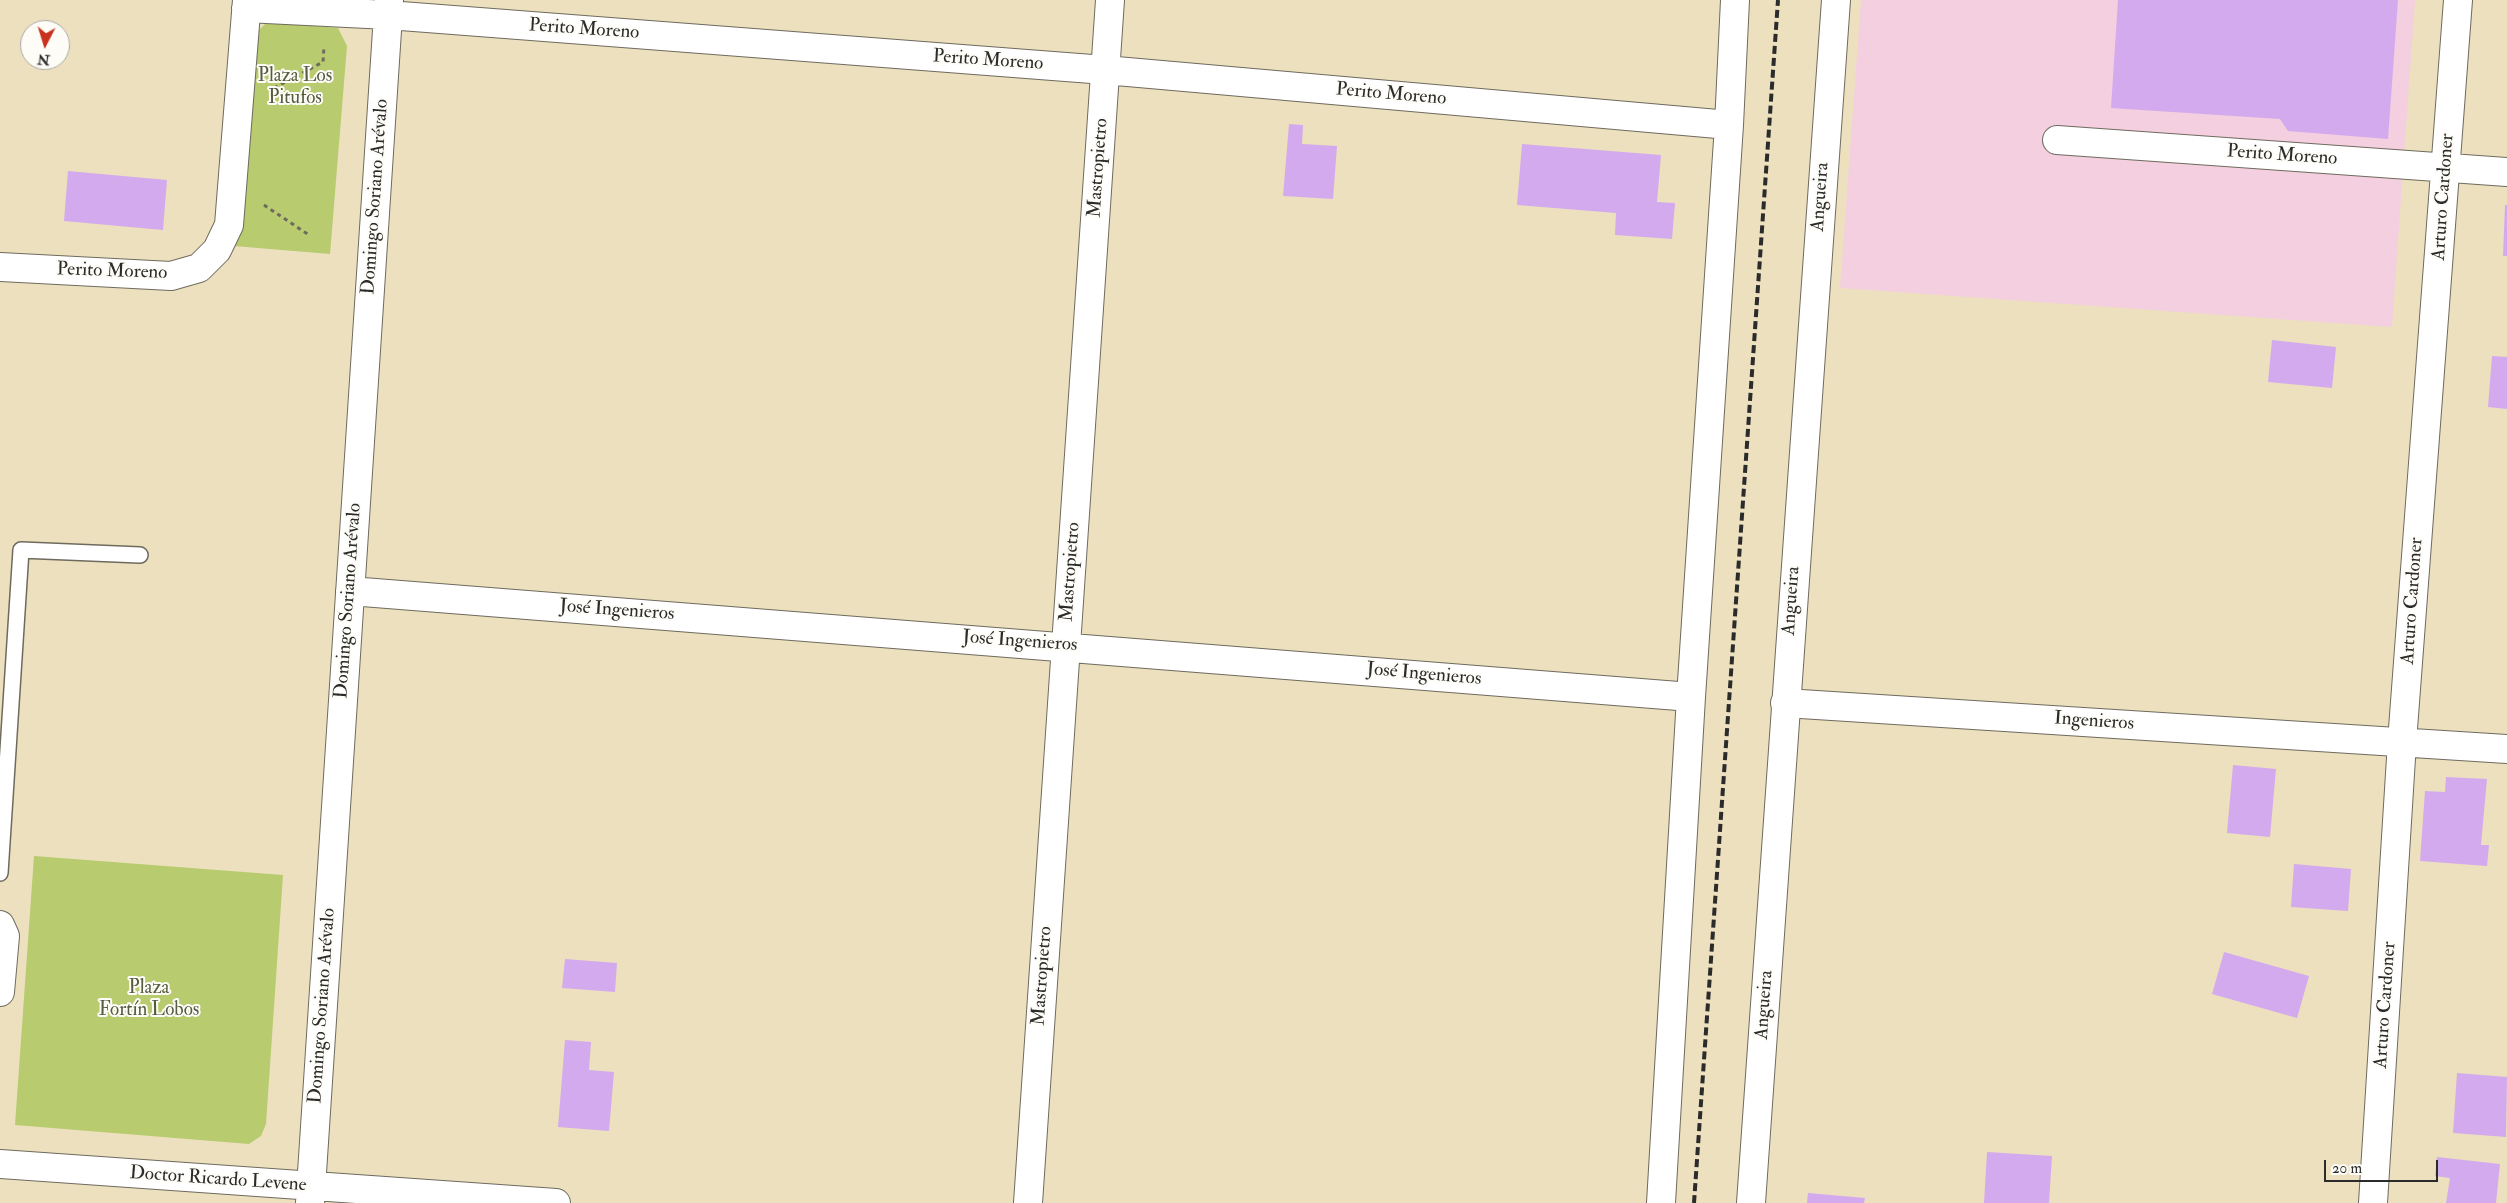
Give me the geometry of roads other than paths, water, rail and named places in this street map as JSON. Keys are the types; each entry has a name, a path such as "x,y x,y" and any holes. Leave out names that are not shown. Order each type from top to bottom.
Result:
{"street":[{"name":"Mastropietro","path":"1028,1203 1110,0"},
{"path":"1661,1203 1690,696 1729,125 1735,0"},
{"name":"Angueira","path":"1751,1203 1836,0"},
{"name":"Arturo Cardoner","path":"2373,1203 2402,742 2458,0"},
{"name":"Perito Moreno","path":"0,267 171,276 199,268 218,250 229,225 246,4 388,8 1729,125"},
{"name":"Domingo Soriano Arévalo","path":"310,1195 388,8"},
{"name":"Perito Moreno","path":"2057,140 2507,172"},
{"name":"José Ingenieros","path":"350,591 1690,696"},
{"name":"Ingenieros","path":"1785,703 2402,742"},
{"path":"2402,742 2507,749"},
{"path":"0,925 5,936 0,992"},
{"name":"Doctor Ricardo Levene","path":"0,1164 310,1195 556,1203"}],"lane":[{"path":"0,873 20,550 140,555"}],"railway":[{"path":"1694,1203 1778,0"}],"park label":[{"name":"Plaza Los Pitufos","path":"295,88"},
{"name":"Plaza Fortín Lobos","path":"149,1000"}]}
